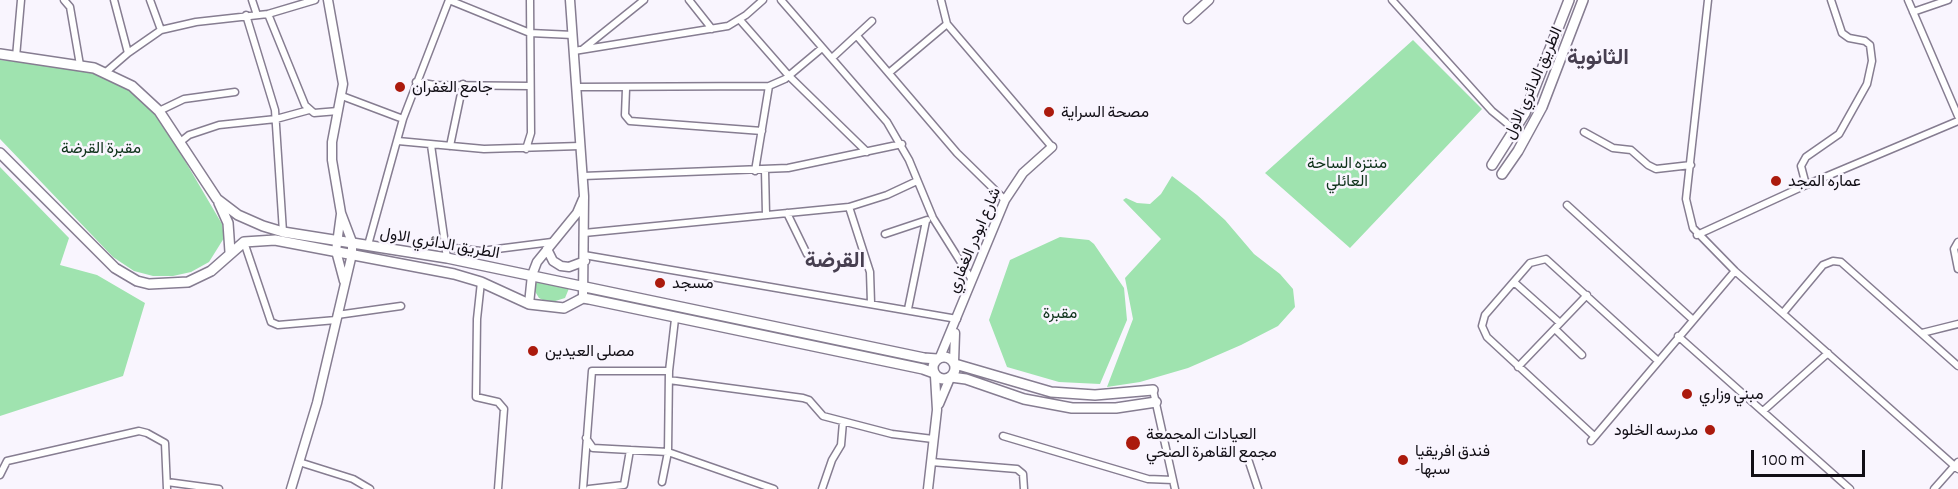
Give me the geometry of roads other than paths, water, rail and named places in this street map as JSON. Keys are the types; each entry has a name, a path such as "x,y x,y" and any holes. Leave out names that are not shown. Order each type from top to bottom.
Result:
{"main road":[{"name":"الطريق الدائري الاول","path":"1492,165 1515,131 1533,95 1569,0"},
{"name":"الطريق الدائري الاول","path":"1502,174 1526,138 1550,86 1583,0"},
{"name":"الطريق الدائري الاول","path":"0,54 80,65 106,72 132,86 159,111 217,199 250,221 283,232 447,258 924,358 939,358"},
{"path":"0,153 105,260 136,281 161,286 188,282 211,271 244,242"},
{"path":"217,199 228,223 230,252"},
{"name":"الطريق الدائري الاول","path":"244,242 275,240 454,274 481,282 530,304 564,309 583,298"},
{"path":"583,298 923,369 941,379 966,379 1024,399 1072,408 1116,408 1156,402"},
{"path":"935,375 933,364 939,358 948,357 954,363 1051,392 1095,395 1153,390"},
{"path":"951,378 956,370 954,363"}],"street":[{"path":"16,57 21,0"},
{"path":"64,0 70,7 80,65"},
{"path":"114,0 128,52"},
{"path":"150,0 161,30"},
{"path":"252,0 257,15"},
{"path":"106,72 128,52 161,30 196,22 268,14 315,0"},
{"path":"291,489 317,403 352,254 352,242 341,213 332,150 342,96 342,72 328,0"},
{"path":"368,245 403,119 449,0 498,22 531,33 573,35"},
{"path":"526,149 531,133 530,0"},
{"path":"570,0 573,35 578,50 576,87 584,196 583,298"},
{"path":"578,50 644,0"},
{"path":"689,0 712,29"},
{"path":"578,50 712,29 740,20 763,0"},
{"path":"781,0 869,99 902,144 933,218 972,280"},
{"path":"941,0 947,24 1052,147"},
{"path":"1188,20 1209,0"},
{"path":"1392,0 1492,111 1526,138"},
{"path":"1708,0 1686,207 1698,235 1735,271 1957,466 1934,489"},
{"path":"1806,185 1801,166 1806,157 1839,134 1867,84 1872,61 1870,45 1842,33 1830,0"},
{"path":"1698,235 1958,119 1908,0"},
{"path":"1913,12 1948,0"},
{"path":"268,14 309,110 314,113 338,111"},
{"path":"246,15 276,119 283,232"},
{"path":"740,20 789,76 867,152"},
{"path":"832,58 872,21"},
{"path":"890,72 947,24"},
{"path":"857,36 957,153 1005,200"},
{"path":"576,87 626,89 769,86 789,76 822,48"},
{"path":"416,82 435,85 531,86"},
{"path":"450,146 463,84"},
{"path":"756,171 769,86"},
{"path":"626,89 625,115 630,121 762,131"},
{"path":"159,111 184,99 235,92"},
{"path":"342,96 403,119"},
{"path":"179,143 196,132 219,125 276,119 309,110"},
{"path":"1584,132 1613,148 1631,150 1656,169 1691,165"},
{"path":"398,141 431,146 526,149 580,146"},
{"path":"583,176 788,168 902,144"},
{"path":"431,146 447,258"},
{"name":"شارع ابودر الغفاري","path":"939,358 1005,200 1023,173 1052,147"},
{"path":"765,170 766,214"},
{"path":"584,233 849,207 887,195 917,181"},
{"path":"530,304 532,275 550,246 577,213 584,196"},
{"path":"1567,205 1692,319"},
{"path":"849,207 870,272 872,303"},
{"path":"341,213 336,252 345,284"},
{"path":"787,213 807,254"},
{"path":"885,234 933,218"},
{"path":"908,309 926,221"},
{"path":"244,242 271,322 278,325 337,318 401,306"},
{"path":"1958,242 1953,249 1958,269"},
{"path":"445,248 481,251 550,246"},
{"path":"550,246 554,261 561,266 569,267 584,258 908,309 956,321"},
{"path":"1658,360 1546,259 1540,258 1530,263 1485,315 1482,326 1487,337 1592,439 1735,271"},
{"path":"1783,313 1823,265 1833,261 1841,262 1958,366"},
{"path":"481,282 477,319 476,397 498,402 504,409 498,489"},
{"path":"1514,282 1560,323"},
{"path":"1518,367 1587,295"},
{"path":"662,482 668,452 669,371 675,318"},
{"name":"شارع ابودر الغفاري","path":"954,363 956,321"},
{"path":"1922,333 1958,324"},
{"path":"1555,329 1582,355"},
{"path":"1678,336 1850,489"},
{"path":"1763,411 1828,353"},
{"path":"583,489 592,371 669,371"},
{"path":"928,489 937,410 935,375"},
{"path":"937,410 951,378"},
{"path":"669,380 809,400 823,416 892,434 933,439"},
{"path":"1153,390 1175,489"},
{"path":"822,489 832,460 841,445 843,422"},
{"path":"0,475 8,461 139,431 165,443 167,485 219,489"},
{"path":"1003,436 1148,479 1173,480"},
{"path":"586,438 593,448 668,452 774,489"},
{"path":"589,489 624,485 630,450"},
{"path":"1248,459 1258,489"},
{"path":"300,462 353,479 370,489"},
{"path":"931,462 1017,469 1023,474 1024,489"}],"place":[{"name":"جامع الغفران","path":"400,87"},
{"name":"مصحة السراية","path":"1049,112"},
{"name":"عماره المجد","path":"1776,181"},
{"name":"مسجد","path":"660,283"},
{"name":"مصلى العيدين","path":"533,351"},
{"name":"مبني وزاري","path":"1687,394"},
{"name":"مدرسه الخلود","path":"1710,430"},
{"name":"العيادات المجمعة مجمع القاهرة الصحي","path":"1133,443"},
{"name":"فندق افريقيا -سبها","path":"1403,460"}],"district":[{"name":"الثانوية","path":"1598,57"},
{"name":"القرضة","path":"835,260"}],"park label":[{"name":"مقبرة القرضة","path":"101,148"},
{"name":"منتزه الساحة العائلي","path":"1347,172"},
{"name":"مقبرة","path":"1060,313"}]}
